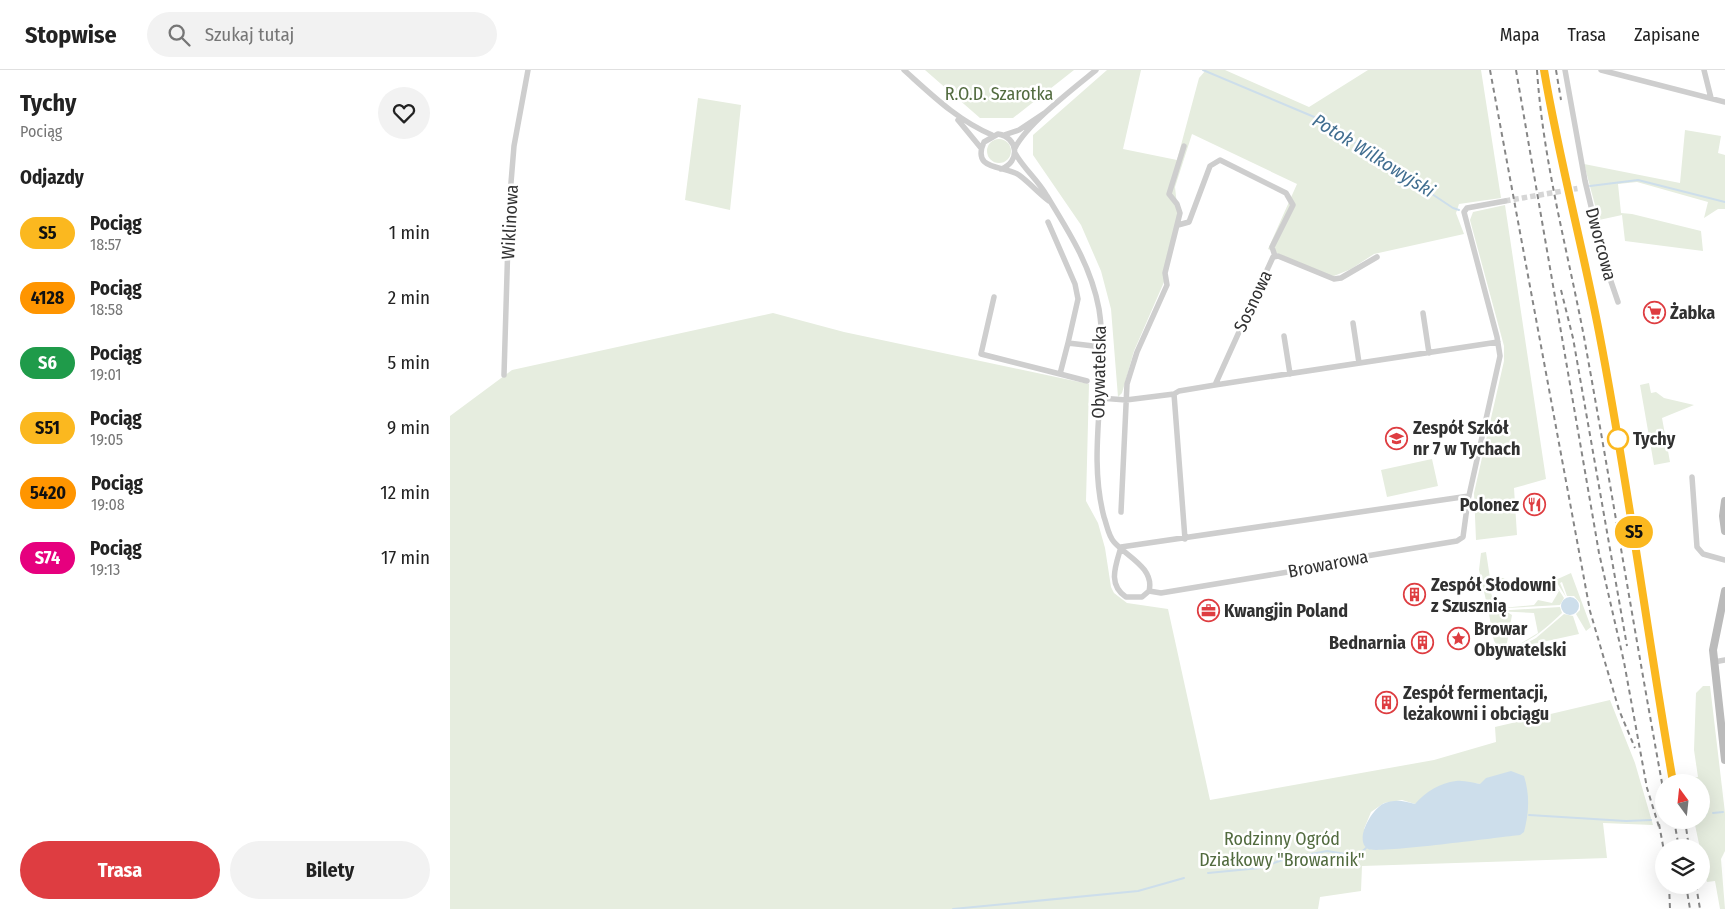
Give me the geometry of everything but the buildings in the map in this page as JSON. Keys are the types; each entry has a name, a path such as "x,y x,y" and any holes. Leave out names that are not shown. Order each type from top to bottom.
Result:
{"street":[{"name":"Wiklinowa","path":"504,375 509,207 514,146 528,70"},
{"path":"904,70 954,114 973,127 992,136 1004,135 1019,130 1048,111"},
{"path":"992,136 984,142 981,153 990,167 1001,168 1011,163 1024,135 1048,111 1096,70"},
{"name":"Dworcowa","path":"1565,70 1583,187 1618,302"},
{"path":"1601,70 1725,102"},
{"path":"1704,70 1711,98"},
{"path":"954,114 982,148"},
{"path":"1004,135 1012,142 1015,151"},
{"path":"1184,146 1169,194 1178,204 1180,213 1178,225 1189,222 1210,166 1220,160 1286,193 1293,206 1272,247 1275,256"},
{"name":"Obywatelska","path":"1015,151 1072,234 1088,271 1098,308 1102,347 1097,462 1099,488 1109,532 1115,543 1146,572 1150,583 1149,591"},
{"name":"Obywatelska","path":"1001,168 1018,175 1050,202"},
{"name":"Browarowa","path":"1149,591 1161,593 1294,571 1312,565 1457,541 1465,534 1469,496 1496,382 1500,356 1464,212 1467,208 1505,201"},
{"path":"1048,222 1075,284 1078,299 1060,374"},
{"name":"Obywatelska","path":"1121,512 1127,384 1137,352 1167,285 1165,273 1178,225"},
{"name":"Sosnowa","path":"1215,385 1275,256 1334,280 1341,278 1377,257"},
{"path":"994,297 981,354 1087,381"},
{"path":"1423,314 1429,353"},
{"path":"1353,323 1359,363"},
{"path":"1284,336 1290,374"},
{"path":"1100,398 1126,400 1174,394 1179,391 1215,385 1498,342"},
{"path":"1068,343 1102,347"},
{"path":"1174,394 1186,539"},
{"path":"1692,477 1696,547 1703,554 1725,560"},
{"path":"1149,591 1142,597 1133,598 1126,597 1117,590 1114,575 1121,547 1186,539 1469,496"},
{"path":"1725,501 1723,516 1725,532"},
{"path":"1725,591 1714,640 1714,662 1725,760"},
{"path":"1714,662 1725,660"}],"green space":[{"name":"R.O.D. Szarotka","path":"925,70 1074,70 1013,118 980,118"},
{"path":"1107,70 1141,70 1123,149 1177,160 1199,78 1206,70 1225,70 1309,107 1368,70 1481,70 1501,198 1459,204 1456,213 1464,234 1374,254 1351,269 1334,276 1326,275 1268,249 1297,184 1192,134 1175,187 1178,215 1164,282 1134,351 1122,393 1118,397 1111,309 1101,271 1081,225 1033,155 1033,135"},
{"path":"698,98 741,105 730,210 685,200"},
{"path":"1685,130 1721,136 1718,153 1725,155 1725,209 1718,209 1704,218 1708,202 1637,182 1618,184 1621,213 1701,231 1703,251 1625,241 1622,215 1599,220 1584,164 1680,183"},
{"path":"999,139 1007,143 1011,151 1007,159 999,163 991,159 987,151 991,143"},
{"path":"1505,205 1546,479 1514,488 1517,535 1476,540 1474,493 1504,361 1504,346 1470,220 1473,212"},
{"name":"Rodzinny Ogród Działkowy \"Browarnik\"","path":"773,313 844,332 1089,384 1086,501 1098,523 1105,548 1111,587 1114,593 1127,603 1168,609 1210,800 1434,760 1496,742 1495,727 1610,700 1635,763 1653,825 1603,823 1607,858 1362,866 1361,891 1320,897 1318,909 450,909 450,416 512,370","holes":["1472,783 1480,784 1364,829 1371,812 1384,803 1402,800 1415,804"]},
{"path":"1649,383 1651,393 1656,392 1664,398 1694,405 1662,418 1670,462 1654,465 1640,385"},
{"path":"1432,459 1438,486 1387,497 1381,470"},
{"path":"1486,552 1490,578 1504,578 1507,584 1489,586 1494,603 1501,608 1534,605 1538,600 1552,603 1559,591 1551,582 1571,573 1591,627 1586,631 1576,614 1580,610 1580,603 1574,596 1567,596 1562,582 1560,583 1566,597 1557,583 1555,584 1564,598 1560,605 1488,609 1479,570 1481,553"},
{"path":"1560,607 1562,613 1537,634 1520,644 1538,633 1534,613 1495,611"},
{"path":"1507,612 1512,615 1507,643 1504,646 1498,646 1494,641 1489,614"},
{"path":"1564,614 1573,616 1579,634 1520,647 1536,638"},
{"path":"1703,686 1710,686 1725,813 1725,851 1721,859 1725,909 1720,909 1715,881 1710,882 1710,839 1698,839 1696,829 1710,829 1710,774 1698,774 1694,750 1696,693"}],"water":[{"path":"1570,597 1576,600 1579,606 1576,612 1570,615 1564,612 1561,606 1564,600"},
{"path":"1511,771 1524,776 1527,790 1527,818 1524,832 1520,835 1392,849 1368,849 1364,845 1363,839 1366,824 1375,811 1385,803 1400,801 1415,804 1428,792 1444,784 1465,781 1480,784 1486,778"}],"waterway":[{"name":"Potok Wilkowyjski","path":"1203,70 1319,119 1453,208 1459,210"},
{"name":"Potok Wilkowyjski","path":"1590,186 1638,180 1725,202"},
{"path":"1713,813 1723,812"},
{"path":"1529,815 1626,821 1651,820"},
{"path":"1208,873 1260,868 1285,859 1327,851 1357,856 1366,848"},
{"path":"953,909 1138,891 1184,878"}],"tunnel":[{"path":"1505,201 1580,188"}],"railway":[{"path":"1490,70 1590,611 1619,710 1635,748"},
{"path":"1516,70 1599,553 1624,662 1647,788 1660,830"},
{"path":"1537,70 1544,138 1584,337 1660,774"},
{"path":"1544,70 1564,176 1599,333 1637,545 1656,688 1672,774"},
{"path":"1556,70 1561,100"},
{"path":"1561,290 1573,338 1627,646"},
{"path":"1660,829 1662,839"},
{"path":"1676,829 1677,839"},
{"path":"1686,829 1688,839"},
{"path":"1669,894 1670,909"},
{"path":"1688,894 1690,909"},
{"path":"1698,894 1700,909"}],"train":[{"name":"S5","path":"1544,70 1564,176 1599,333 1637,545 1656,688 1672,774"}],"place":[{"name":"Żabka","path":"1654,313"},
{"name":"Zespół Szkół nr 7 w Tychach","path":"1397,438"},
{"name":"Tychy","path":"1618,439"},
{"name":"Polonez","path":"1535,505"},
{"name":"Zespół Słodowni z Szusznią","path":"1415,595"},
{"name":"Kwangjin Poland","path":"1208,611"},
{"name":"Browar Obywatelski","path":"1458,639"},
{"name":"Bednarnia","path":"1422,643"},
{"name":"Zespół fermentacji, leżakowni i obciągu","path":"1387,703"}]}
